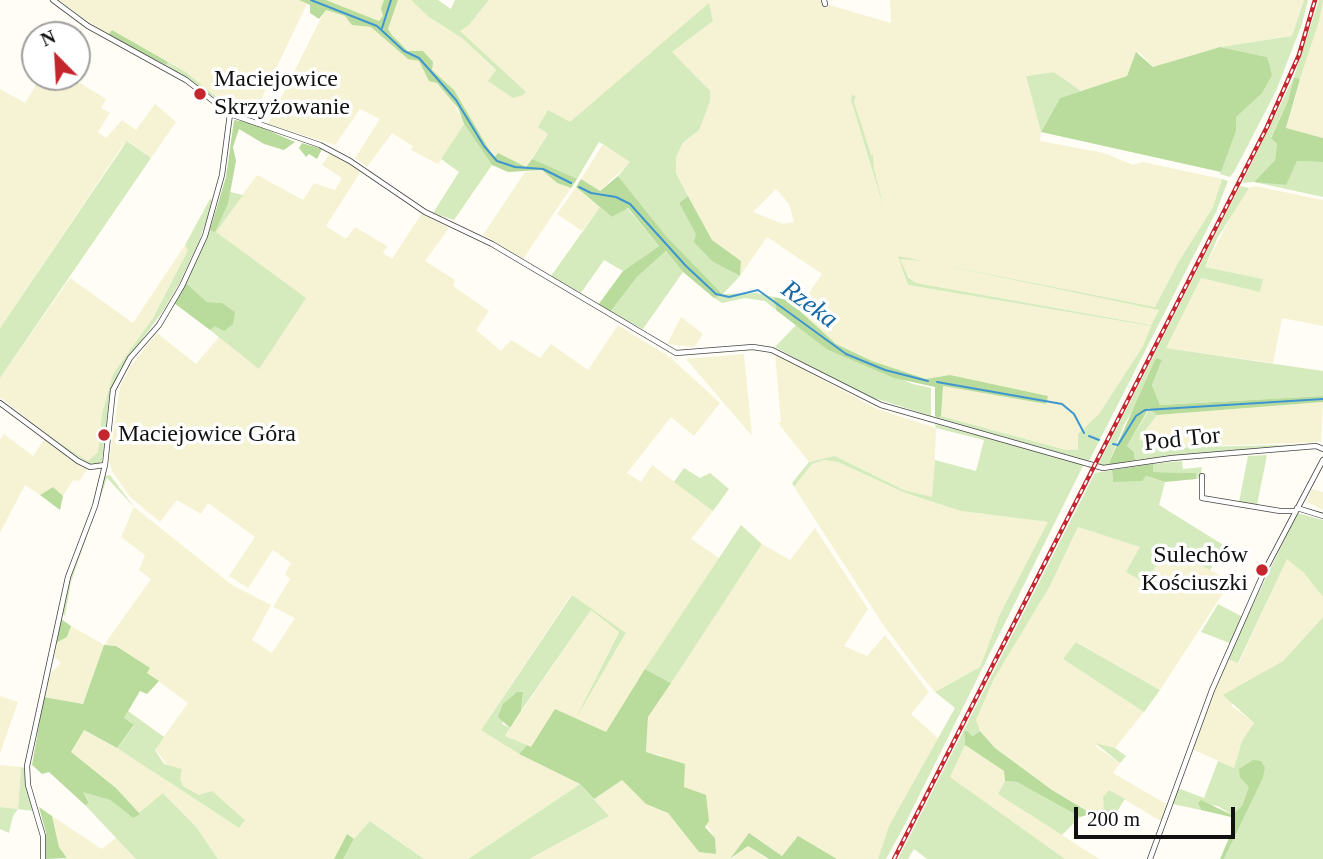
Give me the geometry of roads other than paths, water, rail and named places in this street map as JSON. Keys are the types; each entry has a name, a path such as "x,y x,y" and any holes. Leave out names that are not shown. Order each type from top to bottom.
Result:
{"street":[{"name":"Pod Tor","path":"53,0 88,26 186,80 230,114 320,145 350,161 425,212 492,244 676,353 752,347 772,350 881,404 1103,468 1171,458 1316,446 1323,449"},
{"path":"43,859 43,836 28,785 27,766 68,577 95,506 105,466 113,390 130,358 159,325 205,236 222,175 230,114"},
{"path":"0,403 78,461 90,467 105,466"},
{"path":"1150,859 1212,690 1265,570 1323,460"},
{"path":"1202,475 1202,498 1279,511 1296,509 1323,516"}],"waterway":[{"name":"Rzeka","path":"311,0 377,26 404,51 419,58 456,100 484,146 497,161 515,167 543,169 571,183"},
{"path":"382,28 391,0"},
{"name":"Rzeka","path":"579,187 591,193 616,197 630,204 686,266 716,294 729,297 758,290 846,354 885,370 928,381"},
{"name":"Rzeka","path":"937,382 1062,404 1074,414 1084,433"},
{"name":"Rzeka","path":"1113,444 1118,445 1136,416 1145,410 1323,399"},
{"name":"Rzeka","path":"1089,436 1099,440"}],"railway":[{"path":"894,859 1267,127 1299,55 1315,0"}],"place":[{"name":"Maciejowice Skrzyżowanie","path":"200,94"},
{"name":"Maciejowice Góra","path":"104,435"},
{"name":"Sulechów Kościuszki","path":"1262,570"}]}
